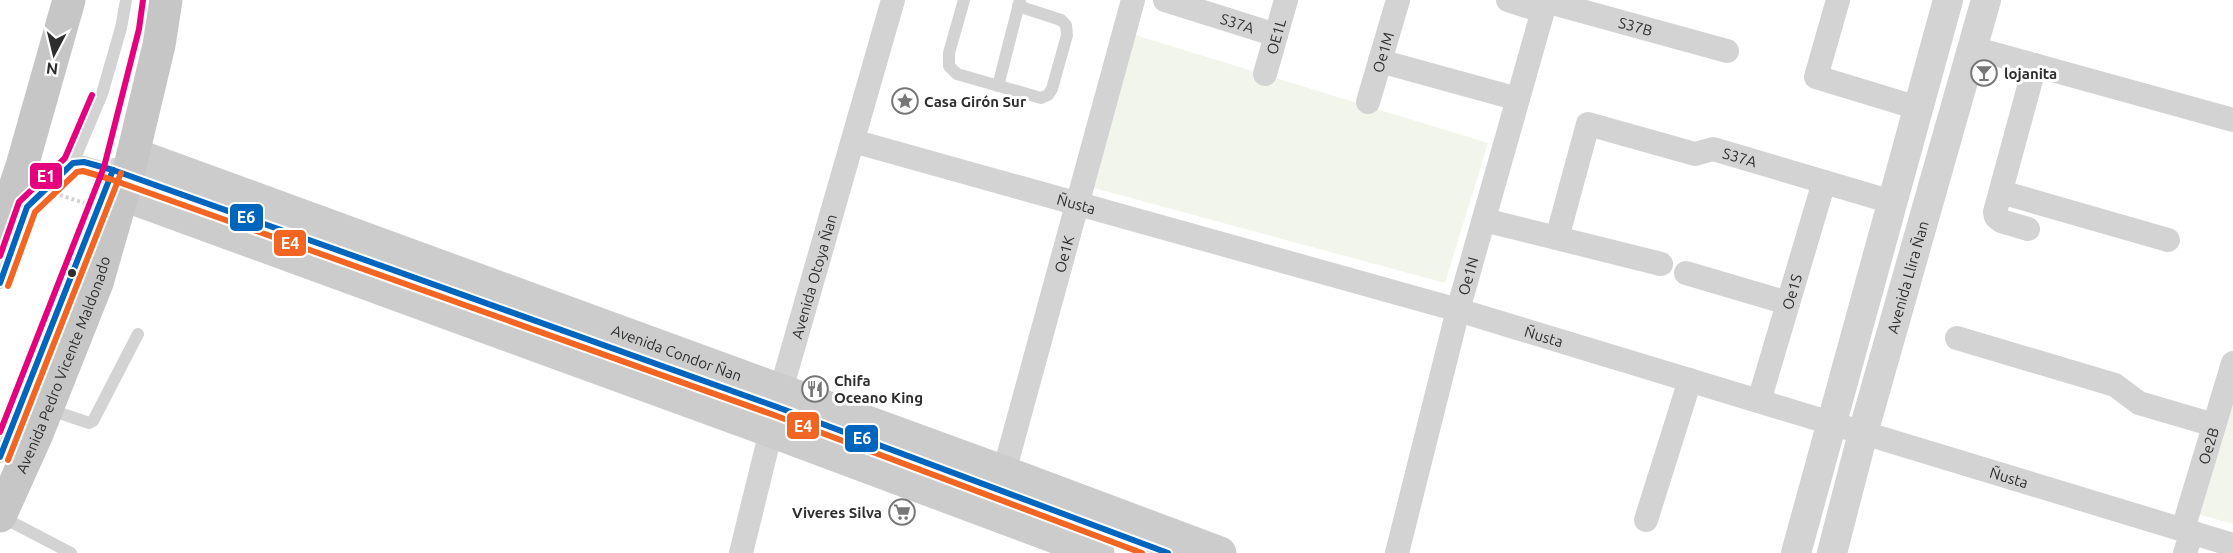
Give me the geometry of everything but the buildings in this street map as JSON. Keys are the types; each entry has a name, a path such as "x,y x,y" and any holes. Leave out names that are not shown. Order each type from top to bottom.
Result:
{"main road":[{"path":"0,232 69,0"},
{"name":"Avenida Pedro Vicente Maldonado","path":"2,506 47,408 97,283 119,180 159,45 166,0"},
{"path":"119,180 776,409 1004,472 1220,553"},
{"path":"776,409 1098,553"}],"street":[{"name":"Avenida Otoya Ñan","path":"741,553 776,409 893,0"},
{"name":"Oe1K","path":"1004,472 1133,0"},
{"name":"S37A","path":"1165,0 1276,35"},
{"name":"OE1L","path":"1264,74 1286,0"},
{"name":"Oe1M","path":"1368,102 1398,0"},
{"name":"S37B","path":"1508,0 1544,4 1727,51"},
{"path":"1838,0 1816,77 1918,108"},
{"path":"1796,553 1948,0"},
{"name":"Avenida Llira Ñan","path":"1832,553 1863,433 1986,0"},
{"name":"Oe1N","path":"1397,553 1458,310 1544,4"},
{"path":"1973,48 2233,120"},
{"path":"1380,61 1518,99"},
{"path":"2028,229 2001,221 1996,217 2035,65"},
{"name":"S37A","path":"1557,238 1588,124 1695,154 1713,149 1892,202"},
{"name":"Ñusta","path":"852,141 1458,310 1863,433 2186,538 2233,545"},
{"name":"Oe1S","path":"1759,401 1824,182"},
{"path":"2001,192 2168,240"},
{"path":"1484,220 1661,264"},
{"path":"1686,273 1788,303"},
{"path":"1957,338 2115,385 2139,403 2214,425"},
{"name":"Oe2B","path":"2186,538 2214,425 2233,363"},
{"path":"1646,520 1690,380"}],"lane":[{"path":"0,283 27,207 73,164 102,94 121,28 126,0"},
{"path":"0,457 119,180 152,0"},
{"path":"964,0 949,53 949,66 957,74 998,86 1041,98 1048,96 1067,35 1066,25 1060,20 1019,3 998,86"},
{"path":"73,164 84,162 119,180"},
{"path":"47,408 89,423 93,421 138,334"},
{"path":"776,409 1168,553"},
{"path":"2,506 71,553"}],"path":[{"path":"44,191 119,180"}],"shaded area":[{"path":"1135,35 1488,143 1445,283 1094,188"},
{"path":"2233,395 2233,524 2197,514"}],"transit line":[{"name":"E1","path":"0,432 104,167 139,29 143,0"},
{"name":"E1","path":"0,256 19,202 65,158 92,95"},
{"name":"E6","path":"0,283 27,207 73,163 84,162 113,170 777,407 1168,553"},
{"name":"E6","path":"0,457 113,170"},
{"name":"E4","path":"8,286 35,212 77,172 83,171 774,415 1142,553"},
{"name":"E4","path":"8,460 121,173"}],"place":[{"name":"lojanita","path":"1984,73"},
{"name":"Casa Girón Sur","path":"905,101"},
{"name":"Chifa Oceano King","path":"815,389"},
{"name":"Viveres Silva","path":"902,512"}]}
